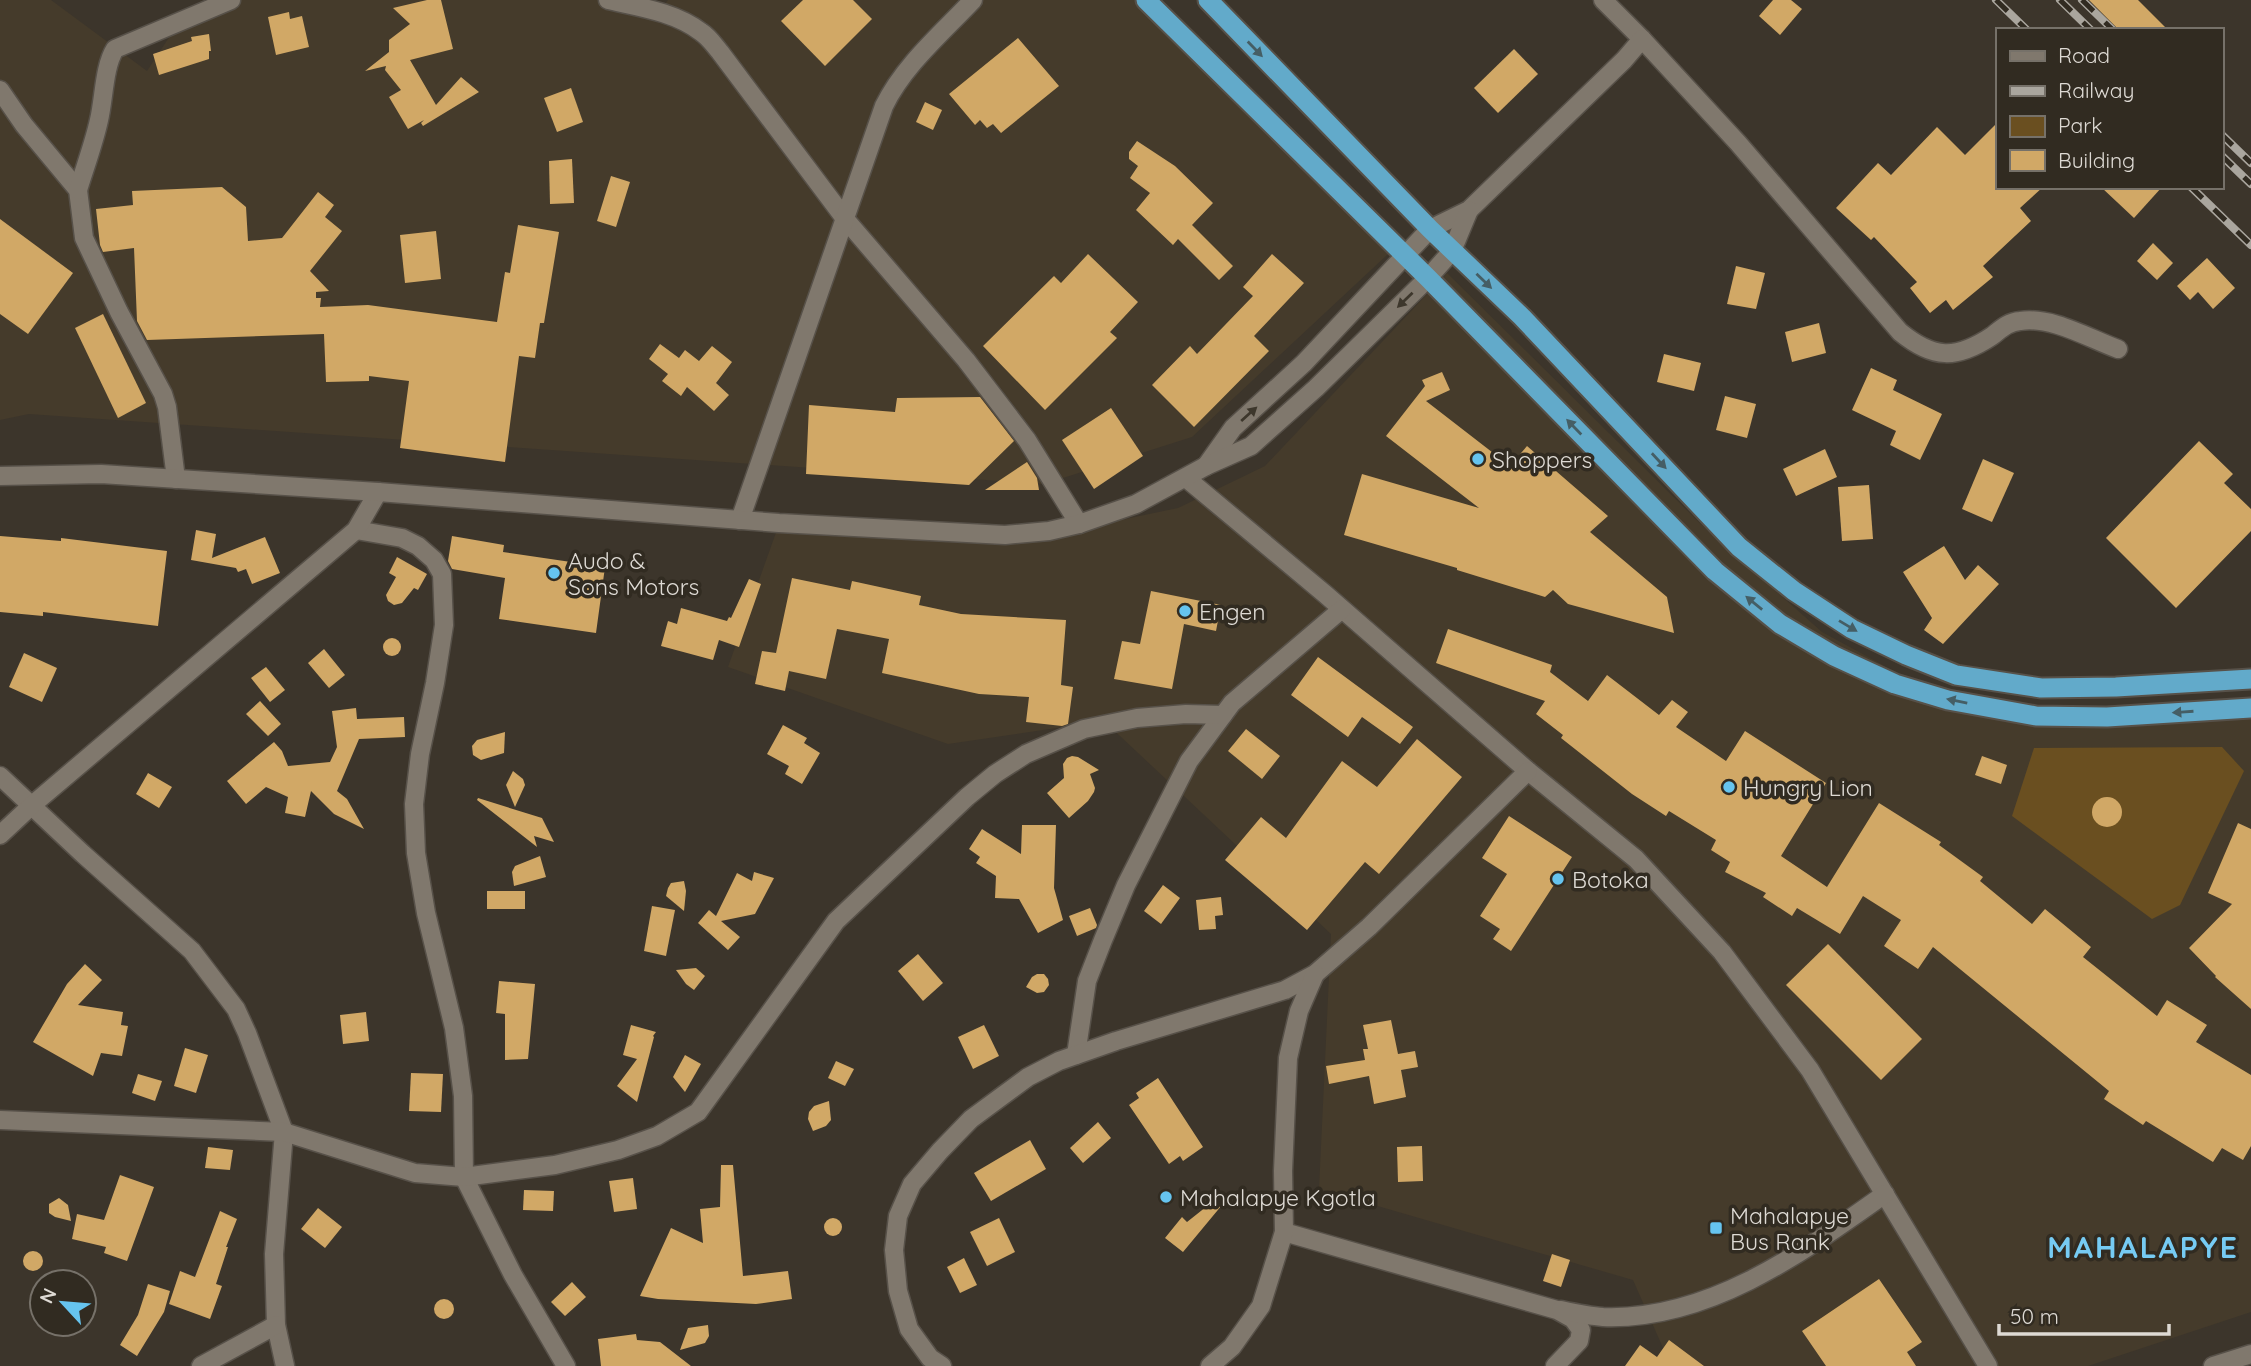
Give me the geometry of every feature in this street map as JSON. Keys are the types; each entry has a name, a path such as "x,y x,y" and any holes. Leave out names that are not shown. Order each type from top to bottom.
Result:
{"highway":[{"path":"1146,0 1428,278 1715,571 1780,624 1834,656 1895,684 1948,700 2036,716 2107,717 2251,708"},
{"path":"1208,0 1430,229 1522,317 1740,547 1794,591 1852,629 1956,675 2041,688 2116,687 2251,679"}],"street":[{"path":"176,479 163,394 119,312 84,238 78,190 99,120 110,56 115,49 231,0"},
{"path":"608,0 662,6 702,32 720,52 846,220 966,360 1027,440 1079,524"},
{"path":"740,520 884,106 892,90 908,70 973,0"},
{"path":"1603,0 1738,143 1899,332 1912,342 1934,353 1960,353 1990,337 2006,324 2037,320 2118,349"},
{"path":"1206,467 1233,428 1304,363 1430,229 1469,209 1624,60 1642,39"},
{"path":"0,90 24,125 78,190"},
{"path":"0,475 101,474 740,520 1005,535 1049,531 1079,524 1136,504 1251,446 1277,425 1428,278 1452,251 1469,209"},
{"path":"1186,478 1528,771 1636,859 1722,952 1810,1070 1988,1366"},
{"path":"0,835 356,530 378,492"},
{"path":"356,530 402,538 418,546 434,559 442,575 443,625 414,804 416,852 426,913 454,1028 463,1096 464,1177 513,1275 566,1366"},
{"path":"1076,1055 1087,981 1116,907 1189,761 1232,704 1342,609"},
{"path":"0,1120 284,1132 415,1173 464,1177 555,1165 618,1150 657,1136 698,1112 836,921 967,797 995,774 1026,754 1084,729 1124,720 1186,714 1223,715"},
{"path":"942,1366 930,1358 909,1329 898,1291 894,1250 898,1216 912,1184 971,1119 1028,1077 1059,1061 1284,990 1315,974 1368,927 1528,771"},
{"path":"0,776 192,951 236,1009 284,1132 274,1254 276,1325 285,1366"},
{"path":"1210,1366 1232,1347 1261,1306 1284,1232 1283,1171 1288,1058 1299,1011 1315,974"},
{"path":"1284,1232 1557,1310 1602,1317 1627,1317 1659,1313 1720,1295 1748,1283 1885,1194"},
{"path":"1555,1366 1579,1341 1581,1330 1573,1319 1557,1310"},
{"path":"201,1366 276,1325"},
{"path":"2213,1366 2251,1354"}],"shaded area":[{"path":"0,0 51,0 147,71 189,7 209,0 631,0 661,9 668,0 1137,0 1402,241 1192,437 1044,484 29,414 0,420"},
{"path":"1447,273 1709,532 1822,632 1905,677 1990,703 2131,715 2251,697 2251,1312 2088,1366 1671,1366 1633,1280 1319,1189 1331,934 1104,721 948,744 728,667 778,527 1039,537 1178,508 1265,466"}],"green space":[{"path":"2222,747 2244,771 2180,905 2152,919 2012,816 2034,748"}],"building":[{"path":"427,0 441,0 453,49 410,60 436,105 461,77 479,92 423,126 421,123 424,120 408,129 389,97 401,90 385,70 386,66 365,71 389,52 389,40 410,24 393,8"},
{"path":"803,0 853,0 872,19 825,66 781,21"},
{"path":"1773,0 1791,0 1802,9 1780,35 1759,16"},
{"path":"2089,0 2138,0 2166,28 2117,28"},
{"path":"289,12 290,19 302,16 309,47 276,55 268,17"},
{"path":"209,34 209,59 159,75 153,54 192,41 191,37"},
{"path":"1018,38 1059,86 1001,133 993,124 987,128 980,120 975,125 949,94"},
{"path":"1514,49 1538,74 1498,113 1474,88"},
{"path":"571,88 583,122 557,132 544,98"},
{"path":"925,102 942,110 933,130 916,122"},
{"path":"1996,124 1996,189 2041,189 2020,208 2031,221 1983,266 1993,277 1953,310 1946,300 1930,313 1910,288 1917,282 1874,237 1871,240 1836,208 1878,163 1891,175 1937,127 1965,155"},
{"path":"1137,141 1175,166 1213,203 1192,225 1233,266 1219,280 1178,239 1173,245 1136,210 1150,193 1130,178 1138,166 1129,159 1129,152"},
{"path":"572,159 574,203 550,204 549,161"},
{"path":"611,176 630,182 616,227 597,221"},
{"path":"222,187 246,207 248,241 282,238 318,192 334,205 325,217 342,231 310,271 329,291 316,292 316,298 321,298 320,307 368,305 497,322 505,272 510,273 518,225 559,232 544,323 540,323 535,358 519,356 505,462 400,448 409,381 369,376 369,381 326,382 324,334 147,340 137,321 134,248 103,252 96,209 133,205 132,191"},
{"path":"2103,189 2160,189 2134,218"},
{"path":"0,219 73,273 28,334 0,314"},
{"path":"436,231 441,279 405,283 400,235"},
{"path":"2153,243 2173,263 2157,280 2137,261"},
{"path":"1088,254 1138,302 1110,332 1117,338 1045,410 983,346 1054,276 1061,283"},
{"path":"1272,254 1304,283 1254,336 1269,351 1194,427 1152,385 1190,346 1197,354 1253,296 1243,287"},
{"path":"2207,258 2235,288 2213,309 2198,292 2190,300 2177,286"},
{"path":"1736,266 1765,273 1756,309 1727,304"},
{"path":"103,314 146,403 118,418 75,328"},
{"path":"1819,323 1826,353 1792,362 1785,332"},
{"path":"660,344 679,358 685,350 699,361 712,346 732,362 716,383 729,395 714,411 687,387 681,396 662,381 668,374 649,359"},
{"path":"1664,354 1701,363 1694,391 1657,382"},
{"path":"1871,368 1897,380 1893,390 1942,414 1920,460 1890,445 1896,431 1852,410"},
{"path":"1442,372 1450,390 1426,401 1510,466 1527,446 1608,516 1590,532 1667,597 1674,633 1568,604 1553,590 1545,597 1344,535 1362,474 1479,508 1386,436 1425,386 1422,380"},
{"path":"1725,396 1756,404 1747,438 1716,430"},
{"path":"980,397 1014,441 969,485 806,474 809,405 895,412 897,398"},
{"path":"1111,408 1143,456 1094,489 1062,440"},
{"path":"2199,441 2233,474 2224,483 2251,509 2251,531 2176,608 2106,538"},
{"path":"1825,449 1837,477 1796,496 1783,469"},
{"path":"1983,459 2014,473 1992,522 1962,509"},
{"path":"1027,462 1037,478 1039,490 985,490"},
{"path":"1869,485 1873,539 1842,541 1838,487"},
{"path":"196,530 216,534 212,558 265,537 280,573 252,584 246,569 238,572 236,568 191,560"},
{"path":"0,536 61,541 61,538 167,551 158,626 43,612 43,616 0,612"},
{"path":"452,536 504,545 503,552 605,567 596,633 499,619 505,578 452,569 448,561"},
{"path":"1944,546 1965,580 1978,565 1999,584 1943,644 1924,630 1932,618 1903,572"},
{"path":"397,557 427,574 418,590 414,588 402,603 394,605 388,601 386,595 396,577 389,573"},
{"path":"792,578 850,590 852,581 921,596 919,605 961,614 1066,620 1061,685 1073,687 1068,724 1062,726 1026,722 1029,697 979,694 882,673 889,639 837,629 826,679 789,671 785,691 755,684 762,651 776,653"},
{"path":"749,579 761,584 739,647 719,640 713,660 661,646 668,621 677,624 681,608 727,621 731,618"},
{"path":"1151,591 1221,605 1216,631 1184,624 1172,689 1114,679 1122,641 1140,644"},
{"path":"1448,629 1552,665 1550,672 1588,701 1607,675 1659,715 1672,700 1688,712 1676,727 1726,761 1745,731 1826,783 1781,856 1827,887 1879,803 1941,842 1939,845 1983,877 1980,881 2032,924 2045,909 2091,947 2083,957 2157,1016 2167,1000 2207,1025 2196,1042 2251,1075 2251,1146 2243,1160 2222,1148 2213,1162 2146,1121 2143,1125 2104,1099 2109,1091 1933,947 1918,969 1884,946 1901,920 1863,896 1840,934 1797,908 1792,916 1763,897 1766,893 1725,872 1730,862 1711,850 1716,840 1669,811 1666,816 1632,794 1561,738 1563,735 1536,714 1545,701 1436,663"},
{"path":"392,638 398,641 401,647 398,653 392,656 386,653 383,647 386,641"},
{"path":"324,649 345,675 329,688 308,663"},
{"path":"24,653 57,668 42,702 9,687"},
{"path":"1318,657 1413,727 1400,744 1362,717 1348,737 1291,695"},
{"path":"266,667 285,690 270,702 251,678"},
{"path":"260,701 281,724 268,736 246,714"},
{"path":"356,708 357,719 404,717 405,737 359,739 337,791 347,799 364,829 334,814 311,791 305,817 285,813 288,797 266,787 246,804 227,781 274,742 282,751 288,766 330,762 337,747 332,711"},
{"path":"783,725 807,738 804,743 820,753 802,784 785,774 789,766 767,754"},
{"path":"1246,729 1280,756 1262,779 1228,751"},
{"path":"505,732 504,753 481,760 473,755 472,746 477,740"},
{"path":"1417,739 1462,777 1379,874 1365,862 1307,930 1225,860 1261,817 1286,838 1342,761 1377,787"},
{"path":"1072,756 1099,770 1090,774 1094,792 1069,818 1047,793 1064,778 1063,764"},
{"path":"1982,756 2007,765 2001,784 1975,775"},
{"path":"513,771 523,779 525,785 515,807 506,785"},
{"path":"148,773 172,787 159,808 136,794"},
{"path":"2107,797 2118,801 2122,812 2118,823 2107,827 2096,823 2092,812 2096,801"},
{"path":"478,798 542,818 554,842 534,836 537,847 477,800"},
{"path":"1509,816 1572,857 1511,951 1493,939 1500,929 1480,916 1507,874 1482,858"},
{"path":"2238,823 2251,829 2251,1009 2215,977 2189,948 2232,904 2208,893"},
{"path":"1022,825 1056,825 1054,888 1063,920 1038,933 1019,899 995,898 996,876 976,863 980,857 969,849 982,829 1021,854"},
{"path":"540,856 546,877 514,886 512,872 515,866"},
{"path":"754,872 774,878 755,914 721,921 740,937 728,950 698,923 709,910 716,916 737,873 752,881"},
{"path":"684,881 684,911 666,896 671,883"},
{"path":"1163,885 1180,898 1161,924 1144,911"},
{"path":"487,891 525,891 525,909 487,909"},
{"path":"1221,897 1223,915 1215,916 1216,929 1199,930 1196,900"},
{"path":"652,906 675,910 666,956 644,951"},
{"path":"1090,908 1096,928 1077,936 1069,916"},
{"path":"1828,944 1922,1039 1881,1080 1786,985"},
{"path":"918,954 943,983 923,1001 898,971"},
{"path":"85,964 102,980 78,1005 123,1012 121,1025 128,1026 122,1056 101,1053 93,1076 33,1042 67,984"},
{"path":"696,968 705,976 694,990 676,970"},
{"path":"1037,974 1044,974 1048,979 1049,985 1044,992 1037,993 1026,987"},
{"path":"499,981 535,984 528,1059 505,1060 505,1014 496,1013"},
{"path":"366,1012 369,1041 343,1044 340,1015"},
{"path":"1391,1020 1398,1054 1415,1051 1418,1067 1401,1070 1406,1097 1374,1104 1369,1076 1329,1084 1326,1066 1365,1060 1363,1049 1368,1049 1363,1025"},
{"path":"631,1025 656,1032 637,1102 617,1086 637,1059 623,1055"},
{"path":"984,1025 999,1056 973,1069 958,1037"},
{"path":"185,1048 208,1055 196,1093 174,1086"},
{"path":"685,1055 701,1064 685,1092 673,1077"},
{"path":"836,1061 854,1069 845,1086 828,1078"},
{"path":"411,1073 443,1074 441,1112 409,1111"},
{"path":"138,1074 162,1081 155,1101 132,1093"},
{"path":"1158,1078 1203,1147 1183,1161 1180,1156 1169,1164 1129,1105 1139,1098 1136,1093"},
{"path":"829,1101 831,1120 826,1126 813,1131 808,1119 809,1112 814,1106"},
{"path":"1098,1122 1111,1138 1083,1163 1070,1148"},
{"path":"1030,1140 1046,1169 991,1201 974,1173"},
{"path":"1422,1146 1423,1181 1398,1182 1397,1147"},
{"path":"208,1147 233,1150 230,1170 205,1168"},
{"path":"721,1165 733,1165 743,1276 788,1271 792,1299 756,1304 640,1296 671,1228 703,1243 700,1209 720,1207"},
{"path":"120,1175 154,1187 127,1261 104,1253 106,1247 72,1239 77,1214 104,1220"},
{"path":"633,1178 637,1209 614,1212 609,1181"},
{"path":"524,1190 554,1191 553,1211 523,1210"},
{"path":"59,1198 68,1205 71,1221 49,1213 49,1204"},
{"path":"1216,1199 1222,1205 1183,1252 1165,1238 1182,1217 1187,1222"},
{"path":"318,1208 342,1227 325,1248 301,1229"},
{"path":"220,1211 237,1219 216,1284 222,1286 210,1319 169,1304 180,1271 195,1277"},
{"path":"833,1218 841,1223 842,1227 837,1235 833,1236 825,1231 824,1227 829,1219"},
{"path":"999,1218 1015,1252 987,1266 970,1232"},
{"path":"29,1252 37,1252 42,1257 40,1268 28,1269 24,1265 24,1257"},
{"path":"1552,1254 1570,1260 1561,1287 1543,1281"},
{"path":"964,1258 977,1285 960,1293 947,1267"},
{"path":"1879,1279 1922,1342 1907,1352 1916,1366 1826,1366 1802,1331"},
{"path":"572,1282 586,1297 565,1316 551,1302"},
{"path":"148,1284 170,1291 164,1312 137,1356 120,1345 138,1315"},
{"path":"444,1299 451,1302 454,1309 451,1316 444,1319 437,1316 434,1309 437,1302"},
{"path":"708,1325 709,1336 705,1343 680,1350 688,1328"},
{"path":"636,1334 637,1340 660,1342 691,1366 601,1366 598,1339"},
{"path":"1669,1340 1704,1366 1625,1366 1640,1345 1657,1357"}],"railway":[{"path":"1996,0 2025,28"},
{"path":"2060,0 2089,28"},
{"path":"2082,0 2111,28"},
{"path":"2223,136 2251,163"},
{"path":"2223,157 2251,184"},
{"path":"2193,189 2251,245"}],"place":[{"name":"Shoppers","path":"1478,459"},
{"name":"Audo & Sons Motors","path":"554,573"},
{"name":"Engen","path":"1185,611"},
{"name":"Hungry Lion","path":"1729,787"},
{"name":"Botoka","path":"1558,879"},
{"name":"Mahalapye Kgotla","path":"1166,1197"},
{"name":"Mahalapye Bus Rank","path":"1716,1228"}],"district":[{"name":"MAHALAPYE","path":"2143,1247"}]}
